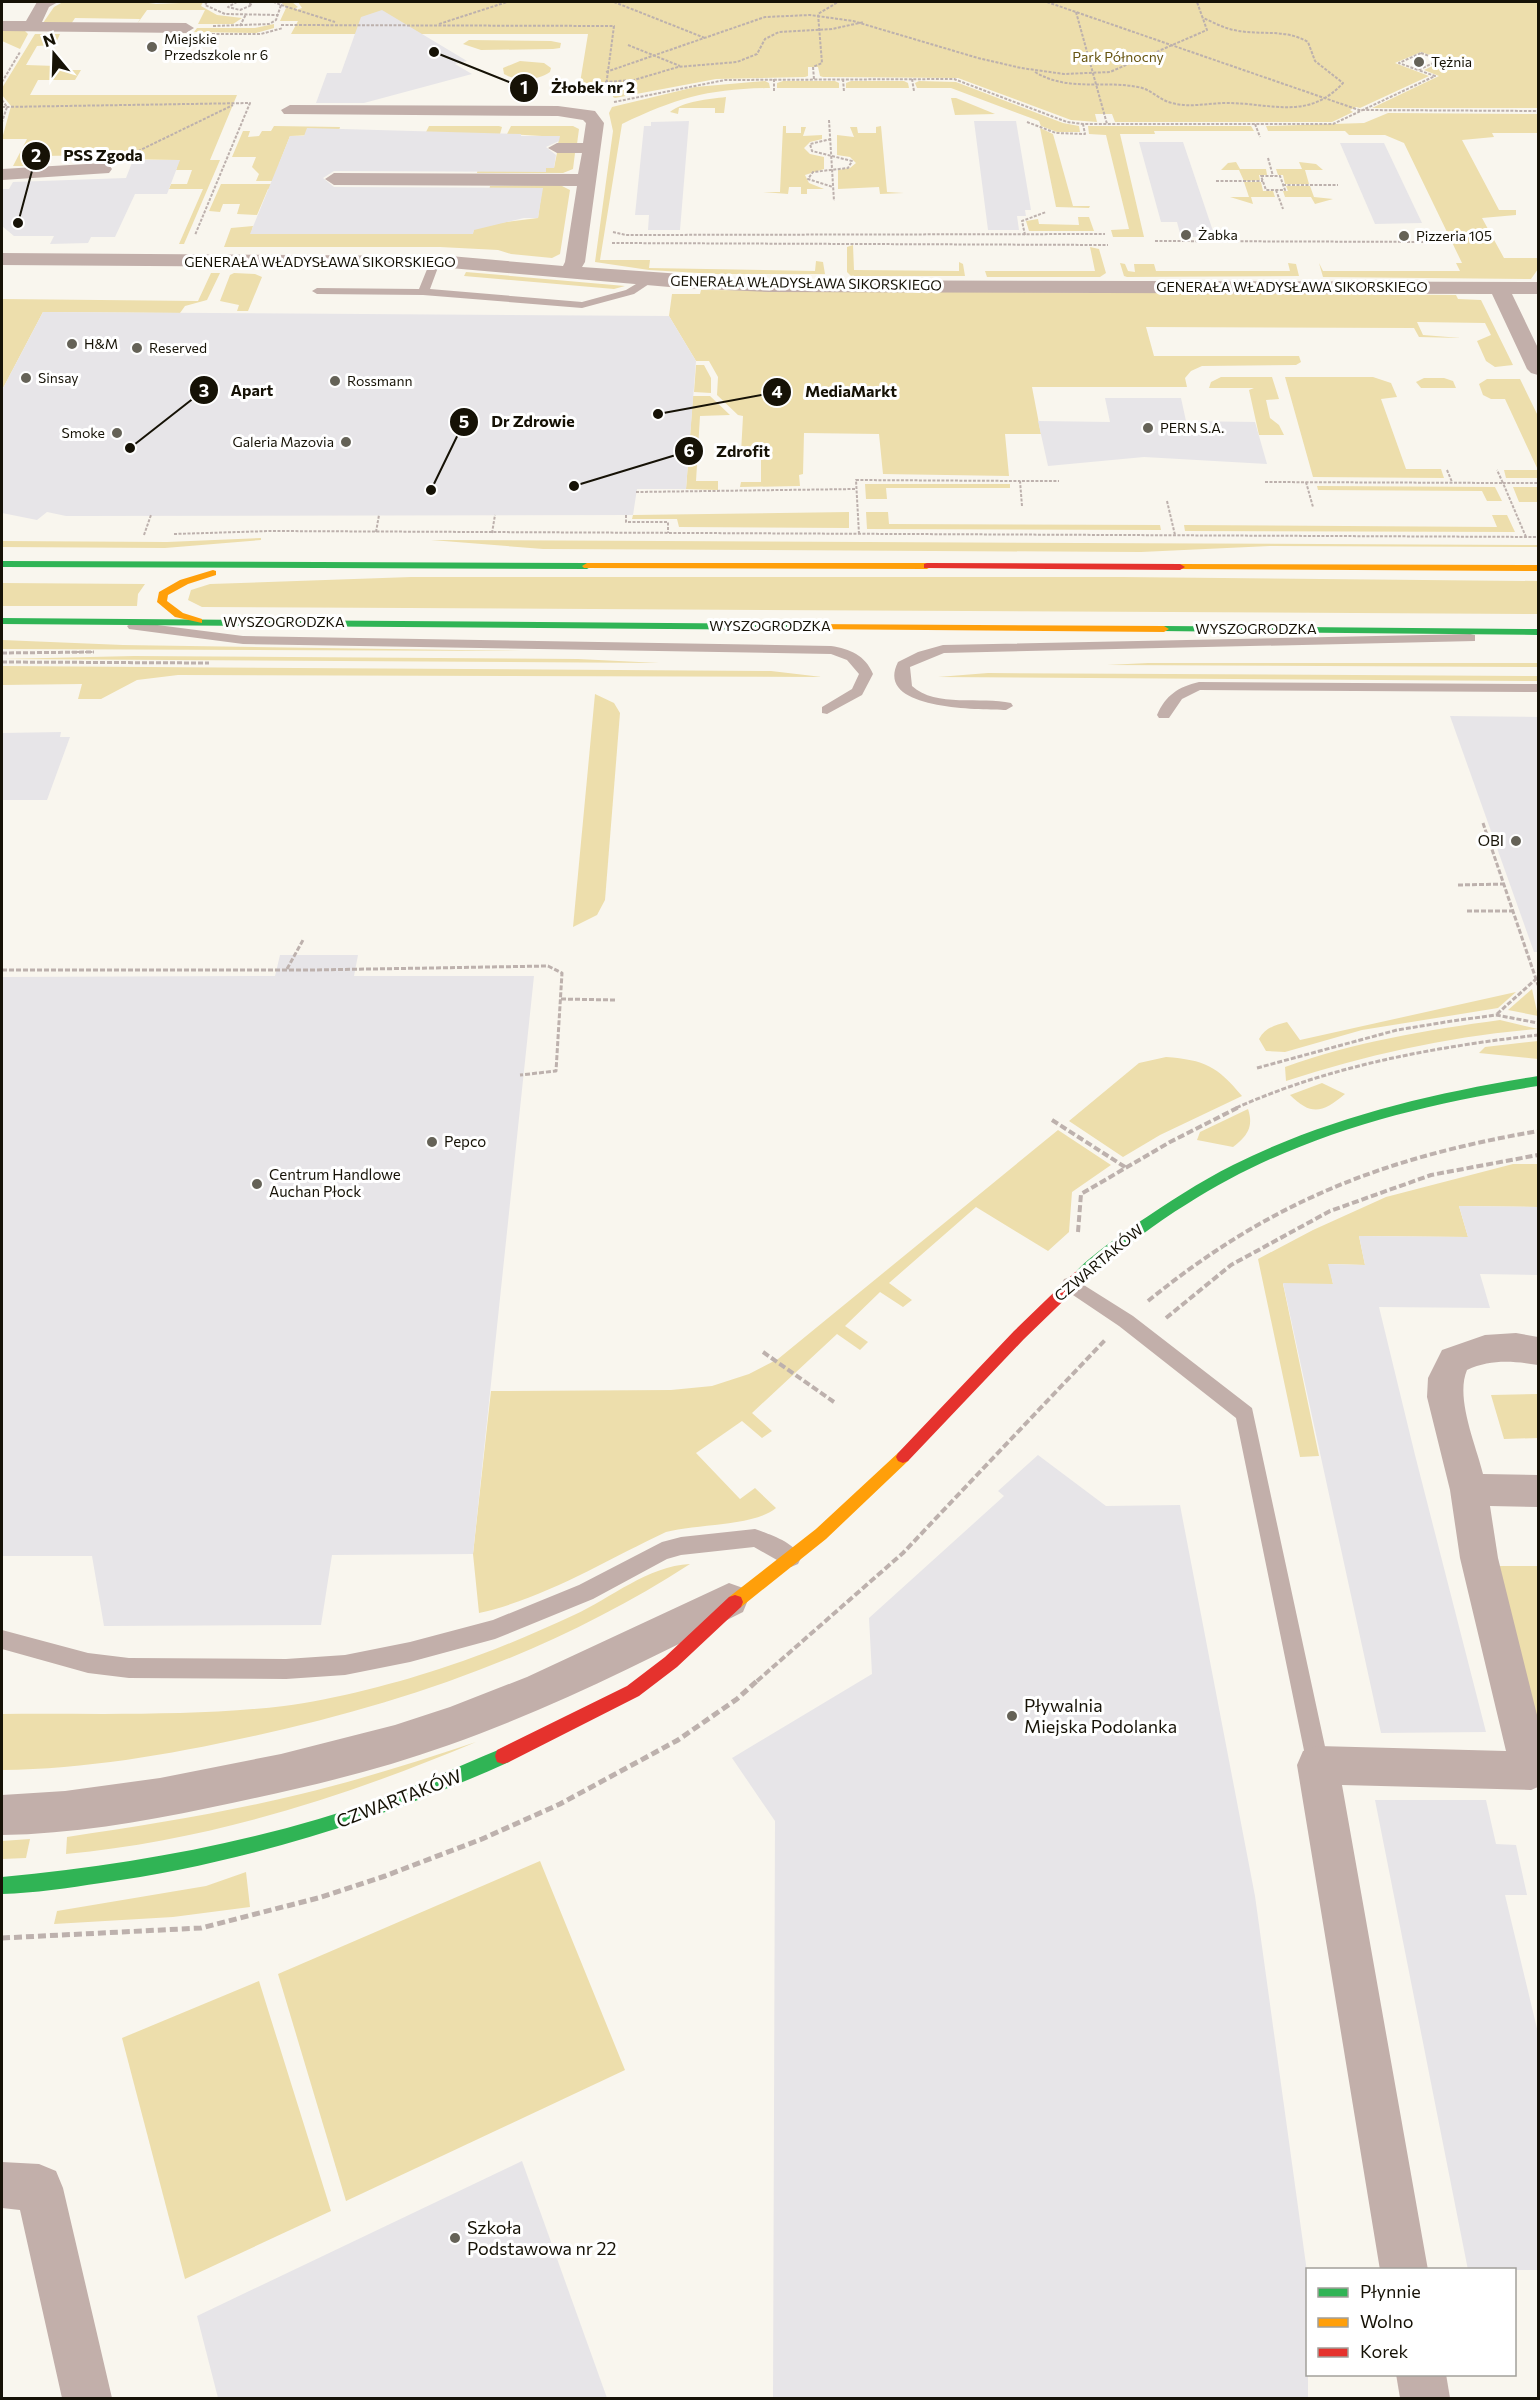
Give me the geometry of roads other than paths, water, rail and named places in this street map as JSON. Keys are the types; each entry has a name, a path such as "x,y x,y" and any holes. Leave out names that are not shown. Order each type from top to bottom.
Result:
{"main road":[{"path":"2,564 1539,568"},
{"path":"206,622 179,615 167,608 162,602 163,594 199,576 290,566"},
{"name":"WYSZOGRODZKA","path":"2,621 1539,634"},
{"name":"CZWARTAKÓW","path":"2,1886 100,1877 218,1856 317,1829 436,1787 512,1753 643,1685 747,1592 791,1558 877,1483 1071,1284 1129,1235 1190,1193 1285,1146 1345,1123 1419,1102 1539,1081"}],"street":[{"path":"31,27 43,4 50,2"},
{"path":"2,26 186,28"},
{"path":"290,110 579,112 589,115 595,123 575,262 569,272"},
{"path":"557,148 591,148"},
{"path":"2,175 103,169"},
{"path":"334,179 587,180"},
{"name":"GENERAŁA WŁADYSŁAWA SIKORSKIEGO","path":"2,260 435,262 650,280 769,286 1539,288"},
{"path":"1498,288 1539,369"},
{"path":"1404,2268 1318,1765 1531,1770 1479,1558 1469,1490 1445,1397 1446,1378 1454,1360 1485,1348 1505,1346 1539,1351"},
{"path":"1469,1490 1539,1491"},
{"name":"CZWARTAKÓW","path":"2,1815 106,1806 210,1789 331,1761 421,1736 569,1677 747,1592"},
{"path":"2,2185 39,2188 87,2398"},
{"path":"1421,2376 1425,2398"}],"lane":[{"path":"423,292 435,262"},
{"path":"316,291 423,292 582,305 630,292 650,280"},
{"path":"94,621 243,640 831,650 852,656 862,665 866,674 861,687 854,695 827,710"},
{"path":"1006,706 940,701 916,696 908,691 904,683 903,665 922,655 943,649 1539,634"},
{"path":"1164,715 1170,701 1177,693 1199,686 1539,688"},
{"path":"1071,1284 1145,1336 1245,1414 1318,1765"},
{"path":"2,1640 88,1664 129,1668 286,1669 345,1665 410,1652 495,1629 577,1596 662,1551 681,1546 755,1538 772,1545 791,1558"}],"place":[{"name":"Miejskie Przedszkole nr 6","path":"152,47"},
{"name":"Żłobek nr 2","path":"434,52"},
{"name":"Tężnia","path":"1419,62"},
{"name":"PSS Zgoda","path":"18,223"},
{"name":"Żabka","path":"1186,235"},
{"name":"Pizzeria 105","path":"1404,236"},
{"name":"H&M","path":"72,344"},
{"name":"Reserved","path":"137,348"},
{"name":"Sinsay","path":"26,378"},
{"name":"Rossmann","path":"335,381"},
{"name":"MediaMarkt","path":"658,414"},
{"name":"PERN S.A.","path":"1148,428"},
{"name":"Smoke","path":"117,433"},
{"name":"Galeria Mazovia","path":"346,442"},
{"name":"Apart","path":"130,448"},
{"name":"Zdrofit","path":"574,486"},
{"name":"Dr Zdrowie","path":"431,490"},
{"name":"OBI","path":"1516,841"},
{"name":"Pepco","path":"432,1142"},
{"name":"Centrum Handlowe Auchan Płock","path":"257,1184"},
{"name":"Pływalnia Miejska Podolanka","path":"1012,1716"},
{"name":"Szkoła Podstawowa nr 22","path":"455,2238"}],"park label":[{"name":"Park Północny","path":"1118,57"}]}
